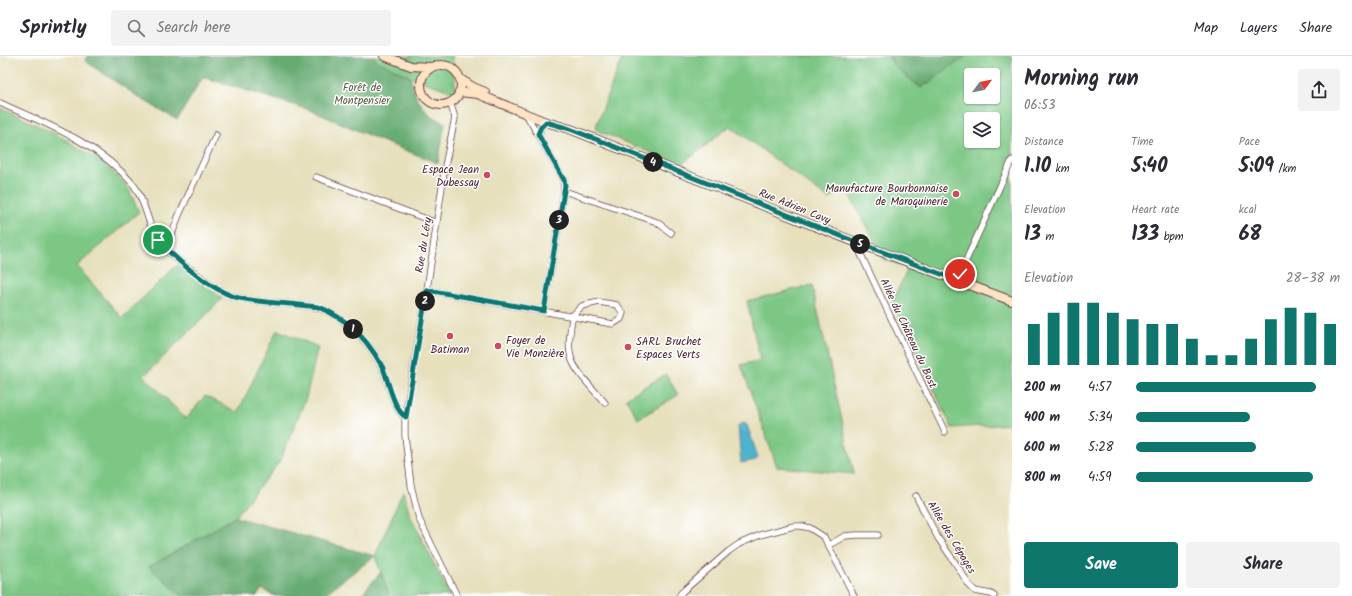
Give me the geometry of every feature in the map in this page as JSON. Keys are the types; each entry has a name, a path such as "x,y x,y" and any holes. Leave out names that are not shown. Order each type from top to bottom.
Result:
{"main road":[{"path":"384,56 411,66 431,67 443,65 454,70 460,79 460,86 459,92 450,102 444,104 431,102 422,92 422,78 431,67"},
{"path":"411,66 422,78"},
{"name":"Rue Adrien Cavy","path":"460,79 473,87 559,122 570,129"},
{"name":"Rue Adrien Cavy","path":"459,92 478,94 546,122 570,129 856,242 1012,301"}],"street":[{"name":"Rue du Léry","path":"450,102 455,118 445,166 427,290 406,417 405,436 411,486 419,519 457,596"},
{"path":"0,103 64,132 94,149 116,166 134,186 142,201 153,231 158,240 182,262 216,289 241,298 318,307 333,314 348,324 365,341 375,354 383,369 395,403 402,416 406,417"},
{"path":"526,114 564,180 564,191 544,311"},
{"path":"538,134 541,127 546,122"},
{"path":"165,247 170,240 216,135"},
{"path":"957,280 1012,160"},
{"path":"316,177 437,223"},
{"path":"564,191 657,222 671,233"},
{"name":"Allée du Château du Bost","path":"856,242 945,432"},
{"path":"427,290 572,316 612,324 621,320 623,313 617,305 599,302 582,306 572,316 570,348 571,358 586,380 605,403"},
{"name":"Allée des Cépages","path":"916,496 938,538 969,585 975,591 992,594 994,596"},
{"path":"679,596 729,551 739,544 760,535 794,526 810,528 824,537 854,596"},
{"path":"829,545 845,536 878,535"}],"green space":[{"name":"Forêt de Montpensier","path":"87,56 374,56 374,59 410,77 417,99 430,115 445,123 438,163 310,110 203,77 177,120 140,98 85,61"},
{"path":"374,56 452,56 456,93 410,77 374,59"},
{"path":"623,56 889,56 894,66 921,88 966,56 1012,56 1012,424 952,428 892,302 908,268 884,259 846,189 829,199 730,126 681,165 596,130 597,123"},
{"path":"889,56 966,56 921,88 894,66"},
{"path":"0,108 54,133 99,160 119,177 128,188 139,212 77,266 122,318 177,265 222,299 144,376 186,419 205,396 238,412 277,330 318,347 306,398 280,461 235,517 150,567 183,596 0,596"},
{"path":"812,285 854,474 777,467 741,365 760,360 747,301"},
{"path":"666,374 678,395 638,419 626,398"},
{"path":"403,491 410,515 450,596 389,596 375,556"},
{"path":"235,517 375,556 322,596 275,596 262,589 257,596 183,596 149,567"},
{"path":"381,572 389,596 360,596"}],"water":[{"path":"744,423 747,425 758,457 756,460 741,463 738,426"}],"place":[{"name":"Espace Jean Dubessay","path":"487,175"},
{"name":"Manufacture Bourbonnaise de Maroquinerie","path":"956,194"},
{"name":"Batiman","path":"450,336"},
{"name":"Foyer de Vie Monzière","path":"498,346"},
{"name":"SARL Bruchet Espaces Verts","path":"628,347"}],"route":[{"path":"158,240 176,258 216,289 224,293 241,298 318,307 333,314 348,324 365,341 375,354 383,369 395,403 402,416 406,417 427,290 544,311 565,185 564,180 538,134 541,127 546,122 570,129 856,242 957,280 960,274"}]}
